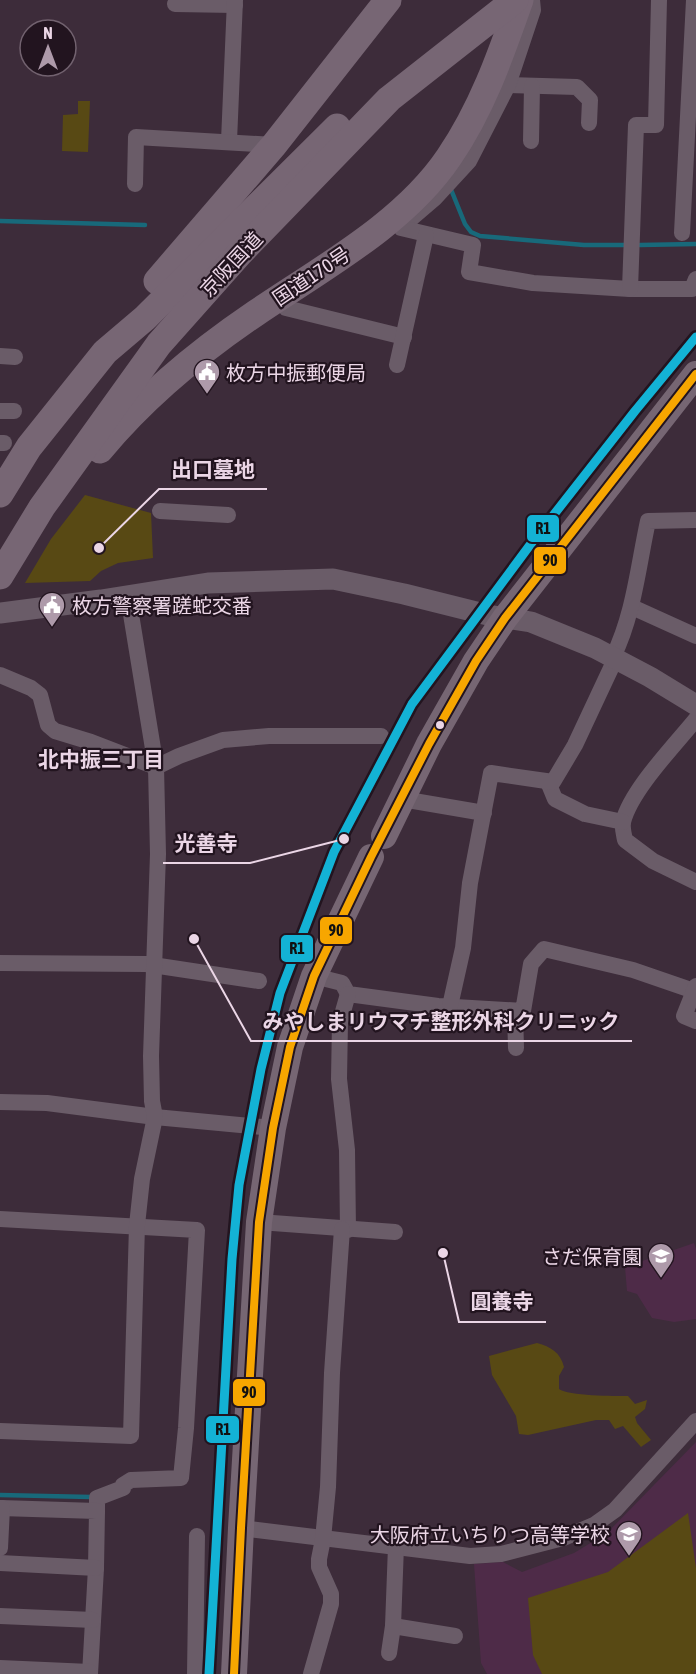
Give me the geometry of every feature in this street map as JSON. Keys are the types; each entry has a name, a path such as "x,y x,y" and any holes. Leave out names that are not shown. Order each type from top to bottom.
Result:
{"highway":[{"path":"105,352 135,305 274,145 388,0"},
{"name":"京阪国道","path":"0,494 29,447 105,352 145,318 376,88 486,0"},
{"name":"京阪国道","path":"0,576 42,507 159,344 240,253 389,99 515,0"},
{"name":"国道170号","path":"42,507 59,498 105,444 184,366 254,314 369,238 410,203 448,158 478,109 520,0"}],"main road":[{"path":"234,1674 259,1222 273,1128 290,1047 314,976 377,846 440,724 476,661 505,618 696,374"}],"street":[{"path":"250,332 401,228 434,199 469,161 508,85 533,10 532,0"},
{"path":"630,289 636,125 656,125 659,0"},
{"path":"682,233 692,126 694,0"},
{"path":"175,4 235,2 229,141"},
{"path":"508,85 577,87 590,100 589,123"},
{"path":"531,141 532,86"},
{"path":"135,184 136,137 274,145"},
{"path":"401,228 473,245 470,272 533,283 630,289 692,289 696,279"},
{"path":"397,365 426,235"},
{"path":"286,308 404,337"},
{"path":"160,511 228,515"},
{"path":"450,1006 463,948 470,883 491,773 553,782 565,765 623,636 632,607 648,521 696,520"},
{"path":"0,613 208,583 333,579 505,618 531,621 595,648 613,662 666,686 696,705"},
{"path":"0,1431 131,1436 137,1226 142,1179 154,1117 151,1056 158,854 156,767 128,596"},
{"path":"632,607 696,636"},
{"path":"0,675 31,688 40,695 48,725 56,731 156,767 223,740 268,736 381,735"},
{"path":"696,719 640,790 623,822 625,840 653,861 696,882"},
{"path":"548,782 555,799 585,814 623,822"},
{"path":"402,799 484,813"},
{"path":"348,994 450,1006 524,1011 531,964 544,949 633,970 695,989 684,1016 696,1021"},
{"path":"0,963 146,964 259,981"},
{"path":"311,1674 331,1604 329,1588 319,1567 319,1559 328,1487 332,1373 345,1230 347,1150 339,1079 340,1022 348,994 342,983 314,976"},
{"path":"515,1011 516,1048"},
{"path":"0,1102 48,1103 154,1117 273,1128"},
{"path":"0,1219 196,1230 186,1428 188,1481 131,1480 123,1485 123,1488 97,1498 90,1673 0,1668"},
{"path":"259,1222 394,1232"},
{"path":"241,1528 470,1556 501,1554 563,1538 594,1525 615,1510 696,1421"},
{"path":"0,1548 1,1508 97,1510"},
{"path":"195,1674 196,1536"},
{"path":"389,1653 393,1626 396,1546"},
{"path":"0,1563 96,1568"},
{"path":"0,1616 93,1620"},
{"path":"393,1626 455,1636"}],"shaded area":[{"path":"78,101 90,101 88,152 62,151 63,115 78,114"},
{"path":"85,495 151,513 153,558 118,563 101,571 90,581 25,583 51,539"},
{"name":"さだ保育園","path":"694,1243 696,1249 696,1319 674,1322 652,1318 637,1294 627,1291 625,1267"},
{"path":"537,1343 547,1346 560,1357 564,1367 559,1376 559,1389 581,1394 628,1396 635,1404 647,1400 645,1409 635,1417 651,1440 641,1447 623,1426 615,1429 609,1420 596,1420 528,1435 519,1434 516,1416 492,1375 489,1356"},
{"name":"大阪府立いちりつ高等学校","path":"696,1442 696,1674 487,1674 481,1663 474,1564 503,1562 522,1572 574,1553 607,1533"},
{"path":"688,1513 696,1568 696,1669 694,1674 542,1674 533,1655 528,1598 608,1572"}],"waterway":[{"path":"450,187 465,224 471,232 480,236 584,245 625,245"},
{"path":"0,221 145,225"},
{"path":"640,245 696,244"},
{"path":"0,1495 91,1497"}],"transit line":[{"name":"R1","path":"209,1674 232,1259 239,1185 261,1069 280,993 334,852 412,704 530,545 696,337"},
{"name":"90","path":"234,1674 259,1222 273,1128 290,1047 314,976 429,744 476,661 505,618 696,374"}],"place":[{"name":"枚方中振郵便局","path":"207,395"},
{"name":"出口墓地","path":"99,548"},
{"name":"枚方警察署蹉蛇交番","path":"52,628"},
{"name":"光善寺","path":"344,839"},
{"name":"みやしまリウマチ整形外科クリニック","path":"194,939"},
{"name":"圓養寺","path":"443,1253"},
{"name":"さだ保育園","path":"661,1279"},
{"name":"大阪府立いちりつ高等学校","path":"629,1557"}],"district":[{"name":"北中振三丁目","path":"101,759"}]}
